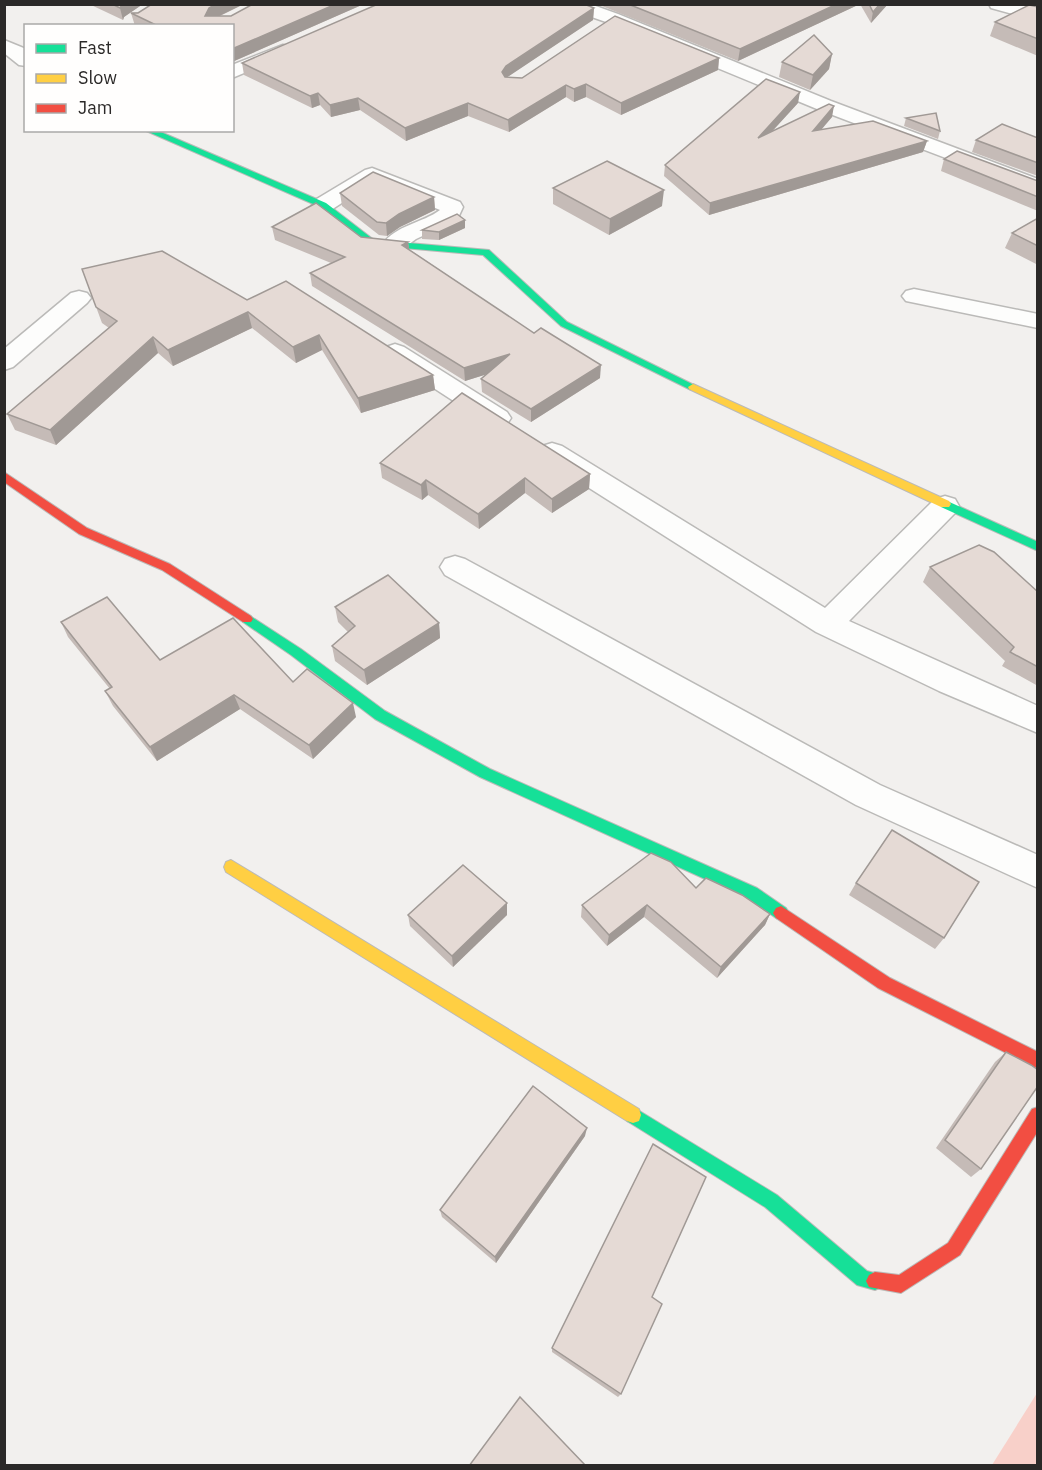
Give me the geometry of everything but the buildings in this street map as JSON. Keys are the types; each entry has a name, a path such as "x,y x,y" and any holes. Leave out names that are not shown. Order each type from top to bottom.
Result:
{"street":[{"path":"572,4 612,18 813,101 1035,183"},
{"path":"997,4 1038,16"},
{"path":"593,32 612,18"},
{"path":"234,71 304,41"},
{"path":"153,132 323,205 372,243 486,252 564,324 945,506 1038,547"},
{"path":"323,205 372,174 452,207 449,215 408,234 393,244"},
{"path":"914,296 1038,321"},
{"path":"4,362 79,298"},
{"path":"378,341 827,624 950,682 1038,720"},
{"path":"4,476 83,531 166,567 296,652 389,721 485,773 752,893 884,983 1038,1061"},
{"path":"827,624 945,506"},
{"path":"455,567 868,795 1038,872"},
{"path":"231,867 771,1201 863,1279 901,1284 954,1250 1038,1115"}],"shaded area":[{"path":"1037,1393 1037,1465 992,1465"}],"traffic: fast":[{"path":"153,132 323,205 372,243 486,252 564,324 693,387"},
{"path":"945,504 1038,547"},
{"path":"247,619 296,652 380,715 485,773 752,893 781,913"},
{"path":"633,1115 771,1201 863,1279 875,1281"}],"traffic: slow":[{"path":"693,387 945,504"},
{"path":"231,867 633,1115"}],"traffic: jam":[{"path":"4,476 83,531 166,567 247,619"},
{"path":"781,913 884,983 1038,1061"},
{"path":"875,1281 901,1284 954,1249 1038,1115"}]}
